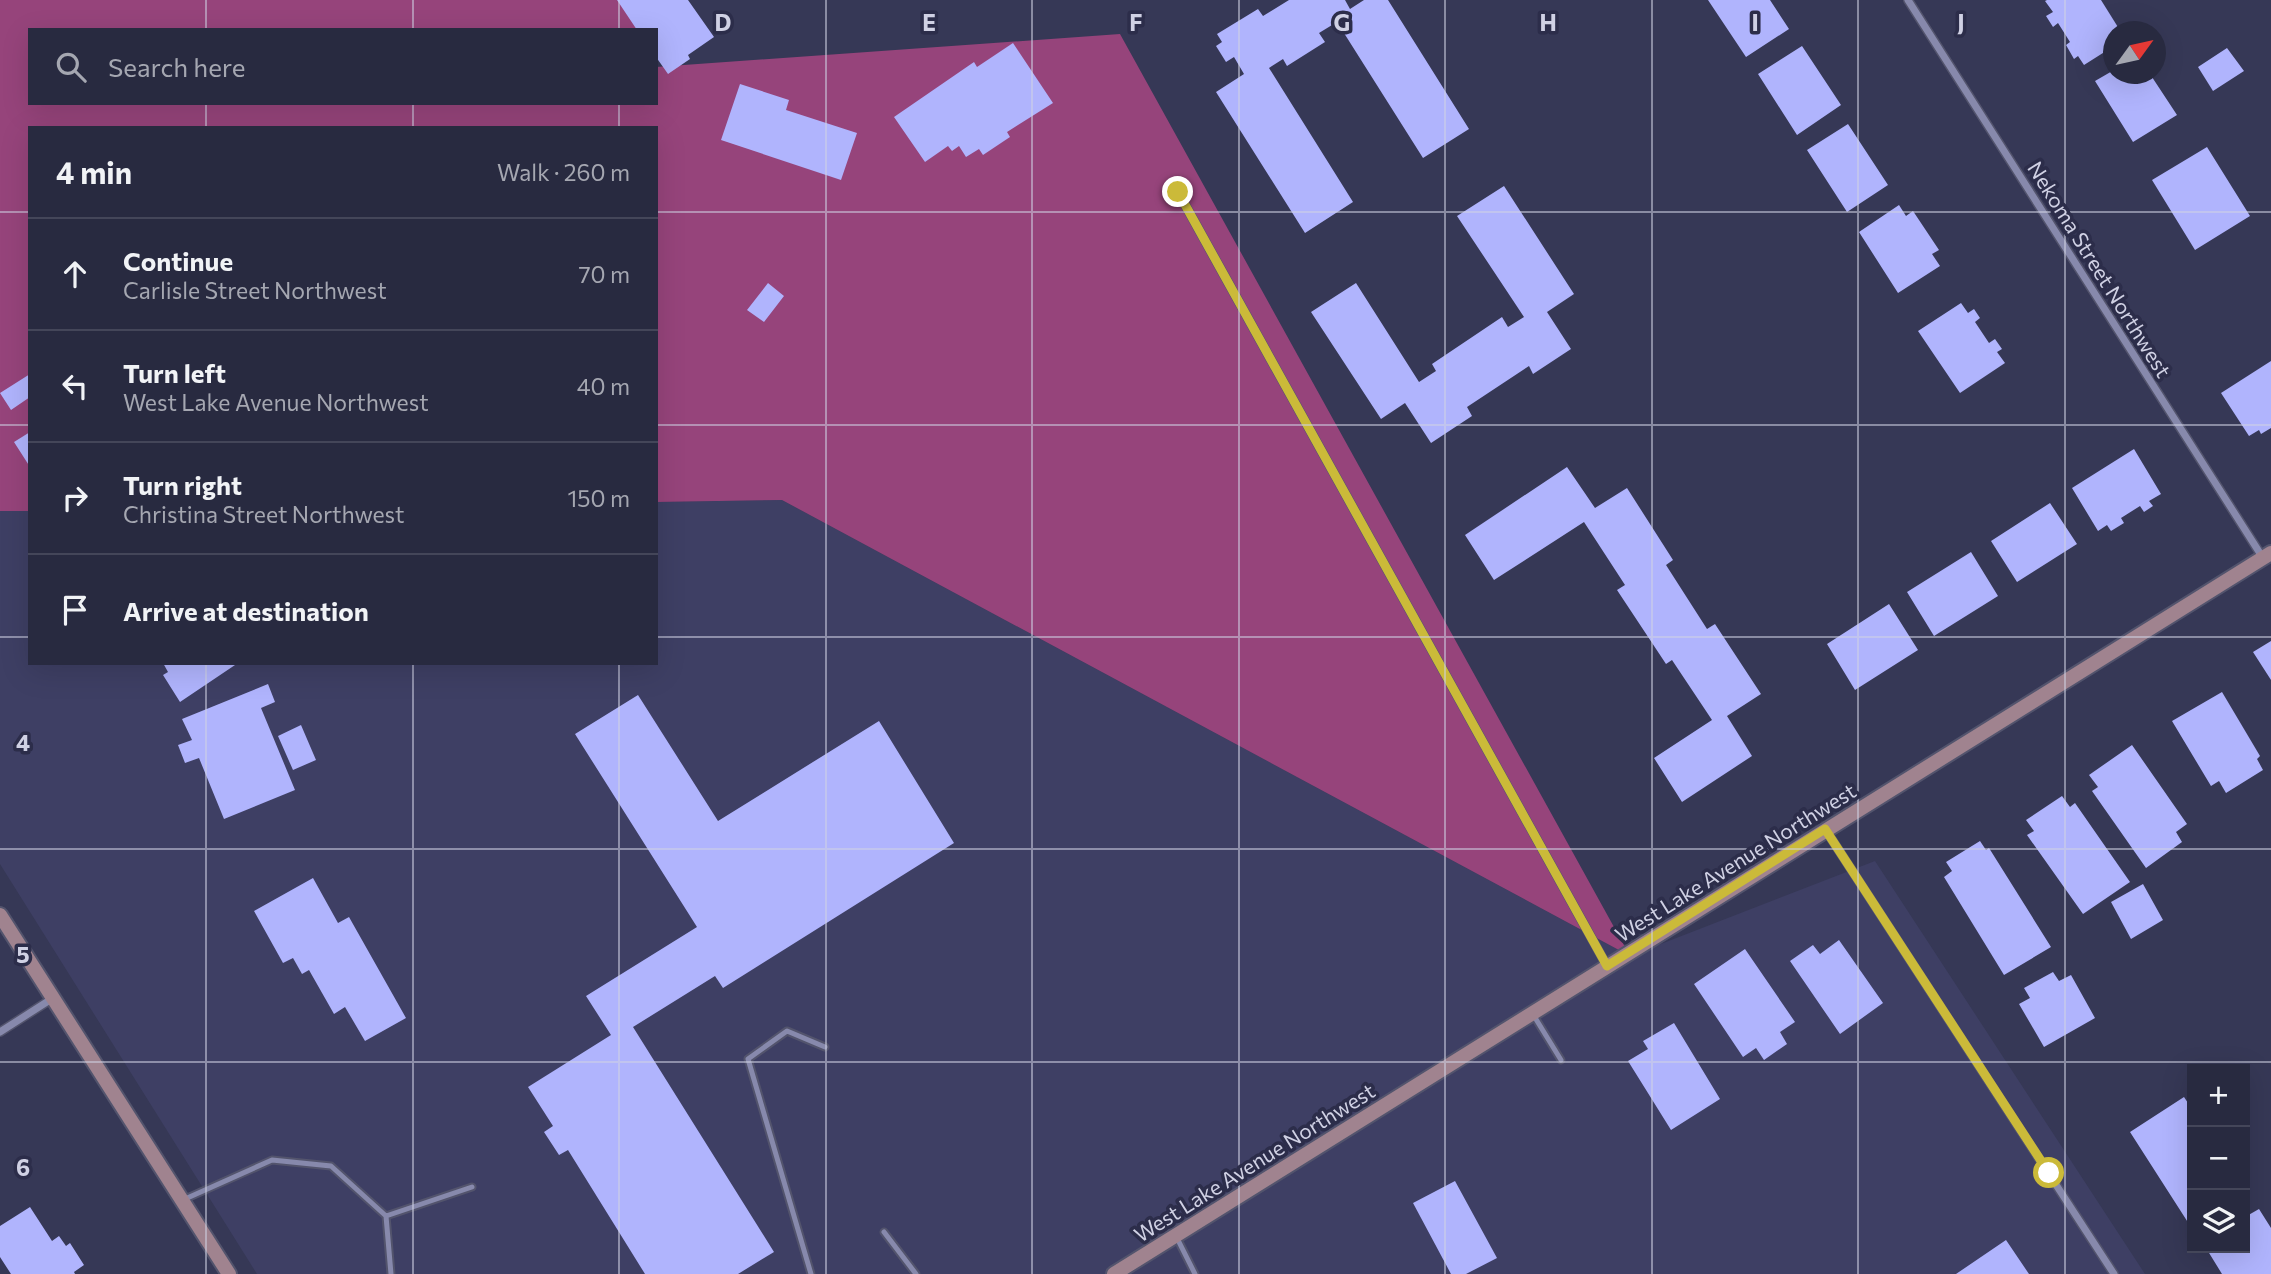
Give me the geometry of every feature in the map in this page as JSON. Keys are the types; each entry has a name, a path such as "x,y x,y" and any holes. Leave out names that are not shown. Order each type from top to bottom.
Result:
{"street":[{"name":"Nekoma Street Northwest","path":"1908,0 2267,555"},
{"path":"1178,192 1607,966"},
{"name":"West Lake Avenue Northwest","path":"1114,1274 2267,555"},
{"path":"1825,829 2115,1274"},
{"path":"0,915 229,1274"},
{"path":"0,1032 54,998"}],"lane":[{"path":"1532,1013 1562,1060"},
{"path":"811,1274 748,1059 787,1031 825,1047"},
{"path":"182,1200 272,1160 331,1166 386,1216 391,1274"},
{"path":"386,1216 472,1187"},
{"path":"884,1232 916,1274"},
{"path":"1176,1236 1195,1274"}],"shaded area":[{"path":"0,0 635,0 642,28 28,28 28,105 658,105 658,67 1120,34 1630,956 782,500 658,502 658,126 28,126 28,511 0,511"},
{"path":"782,500 1630,956 1875,861 2145,1274 257,1274 0,864 0,511 28,511 28,665 658,665 658,502"}],"building":[{"path":"617,0 688,0 714,37 688,55 690,59 668,74 658,60 658,28 636,28"},
{"path":"1289,0 1345,0 1350,9 1364,0 1388,0 1469,129 1423,158 1337,22 1319,33 1325,42 1287,66 1283,59 1269,68 1353,202 1305,233 1216,92 1244,74 1234,57 1226,62 1216,46 1222,42 1217,34 1258,9 1263,16"},
{"path":"1708,0 1770,0 1789,29 1746,57"},
{"path":"2101,0 2114,21 2103,21 2103,53 2084,65 2078,56 2074,59 2066,45 2070,42 2058,23 2053,27 2046,16 2053,12 2045,1"},
{"path":"1013,43 1053,103 1007,132 1010,137 983,155 979,149 966,157 959,146 952,151 948,146 925,162 894,117 974,62 977,67"},
{"path":"1802,46 1841,105 1797,135 1758,74"},
{"path":"2227,48 2244,71 2213,91 2198,67"},
{"path":"2103,76 2103,84 2157,84 2177,115 2133,142 2095,81"},
{"path":"740,84 789,100 786,110 857,133 841,180 721,140"},
{"path":"1848,124 1888,185 1847,212 1807,150"},
{"path":"2207,147 2250,216 2195,250 2152,180"},
{"path":"1504,186 1574,294 1547,312 1571,349 1533,374 1529,366 1467,407 1472,416 1431,443 1405,403 1381,419 1311,312 1356,283 1419,382 1436,371 1432,364 1502,317 1508,327 1524,317 1457,216"},
{"path":"1899,205 1906,216 1913,211 1939,250 1932,254 1940,266 1898,293 1859,232"},
{"path":"768,283 784,296 764,322 747,310"},
{"path":"1961,303 1968,313 1974,309 1980,318 1975,322 1989,343 1995,339 2002,349 1997,352 2005,363 1960,393 1918,331"},
{"path":"2271,361 2271,428 2261,434 2259,430 2249,436 2221,393"},
{"path":"28,375 28,398 11,410 0,393"},
{"path":"28,433 28,464 14,442"},
{"path":"2134,449 2161,494 2149,501 2153,506 2144,512 2140,506 2121,518 2124,523 2111,531 2107,525 2098,531 2072,488"},
{"path":"1567,467 1595,508 1627,488 1673,560 1666,565 1707,629 1715,624 1761,694 1727,716 1752,756 1682,802 1654,758 1712,720 1672,660 1666,664 1617,590 1625,585 1584,522 1494,580 1465,535"},
{"path":"2050,503 2077,544 2017,582 1991,541"},
{"path":"1971,552 1998,596 1934,636 1907,592"},
{"path":"1889,604 1918,650 1855,690 1827,644"},
{"path":"2271,641 2271,680 2253,652"},
{"path":"164,665 235,665 180,702 163,675 168,672"},
{"path":"268,684 275,702 261,708 295,790 224,819 199,758 185,763 178,745 192,740 182,719"},
{"path":"2222,692 2260,756 2257,759 2263,770 2226,793 2219,781 2211,786 2172,721"},
{"path":"638,695 718,821 879,721 954,843 723,988 715,976 633,1027 774,1252 738,1274 645,1274 568,1150 559,1155 544,1132 553,1126 528,1087 611,1035 586,996 697,927 575,734"},
{"path":"301,725 316,760 293,770 278,736"},
{"path":"2132,745 2187,824 2176,832 2182,842 2146,868 2092,791 2098,787 2089,775"},
{"path":"2062,796 2070,807 2075,803 2130,882 2083,914 2027,835 2034,831 2026,820"},
{"path":"1980,841 1986,850 1989,848 2051,947 2004,975 1944,877 1952,871 1946,862"},
{"path":"313,878 338,923 349,917 406,1018 365,1041 345,1007 334,1014 309,970 302,974 293,958 283,963 254,911"},
{"path":"2143,884 2163,920 2131,939 2111,902"},
{"path":"1839,940 1883,1003 1840,1034 1790,961 1813,945 1820,954"},
{"path":"1745,949 1795,1022 1780,1032 1787,1044 1764,1060 1756,1048 1743,1057 1694,984"},
{"path":"2053,972 2059,981 2071,975 2095,1018 2044,1047 2019,1004 2030,998 2024,988"},
{"path":"1674,1023 1720,1099 1671,1130 1628,1061 1648,1049 1643,1041"},
{"path":"2184,1097 2187,1102 2187,1221 2130,1132"},
{"path":"1455,1181 1497,1258 1466,1274 1451,1274 1413,1203"},
{"path":"30,1207 52,1241 59,1236 66,1246 70,1243 84,1265 74,1272 75,1274 11,1274 0,1257 0,1226"},
{"path":"2259,1209 2271,1228 2271,1274 2222,1274 2209,1253 2250,1253 2250,1214"},
{"path":"2006,1240 2029,1274 1956,1274"}],"route":[{"path":"1178,192 1607,966 1825,829 2049,1173"}]}
